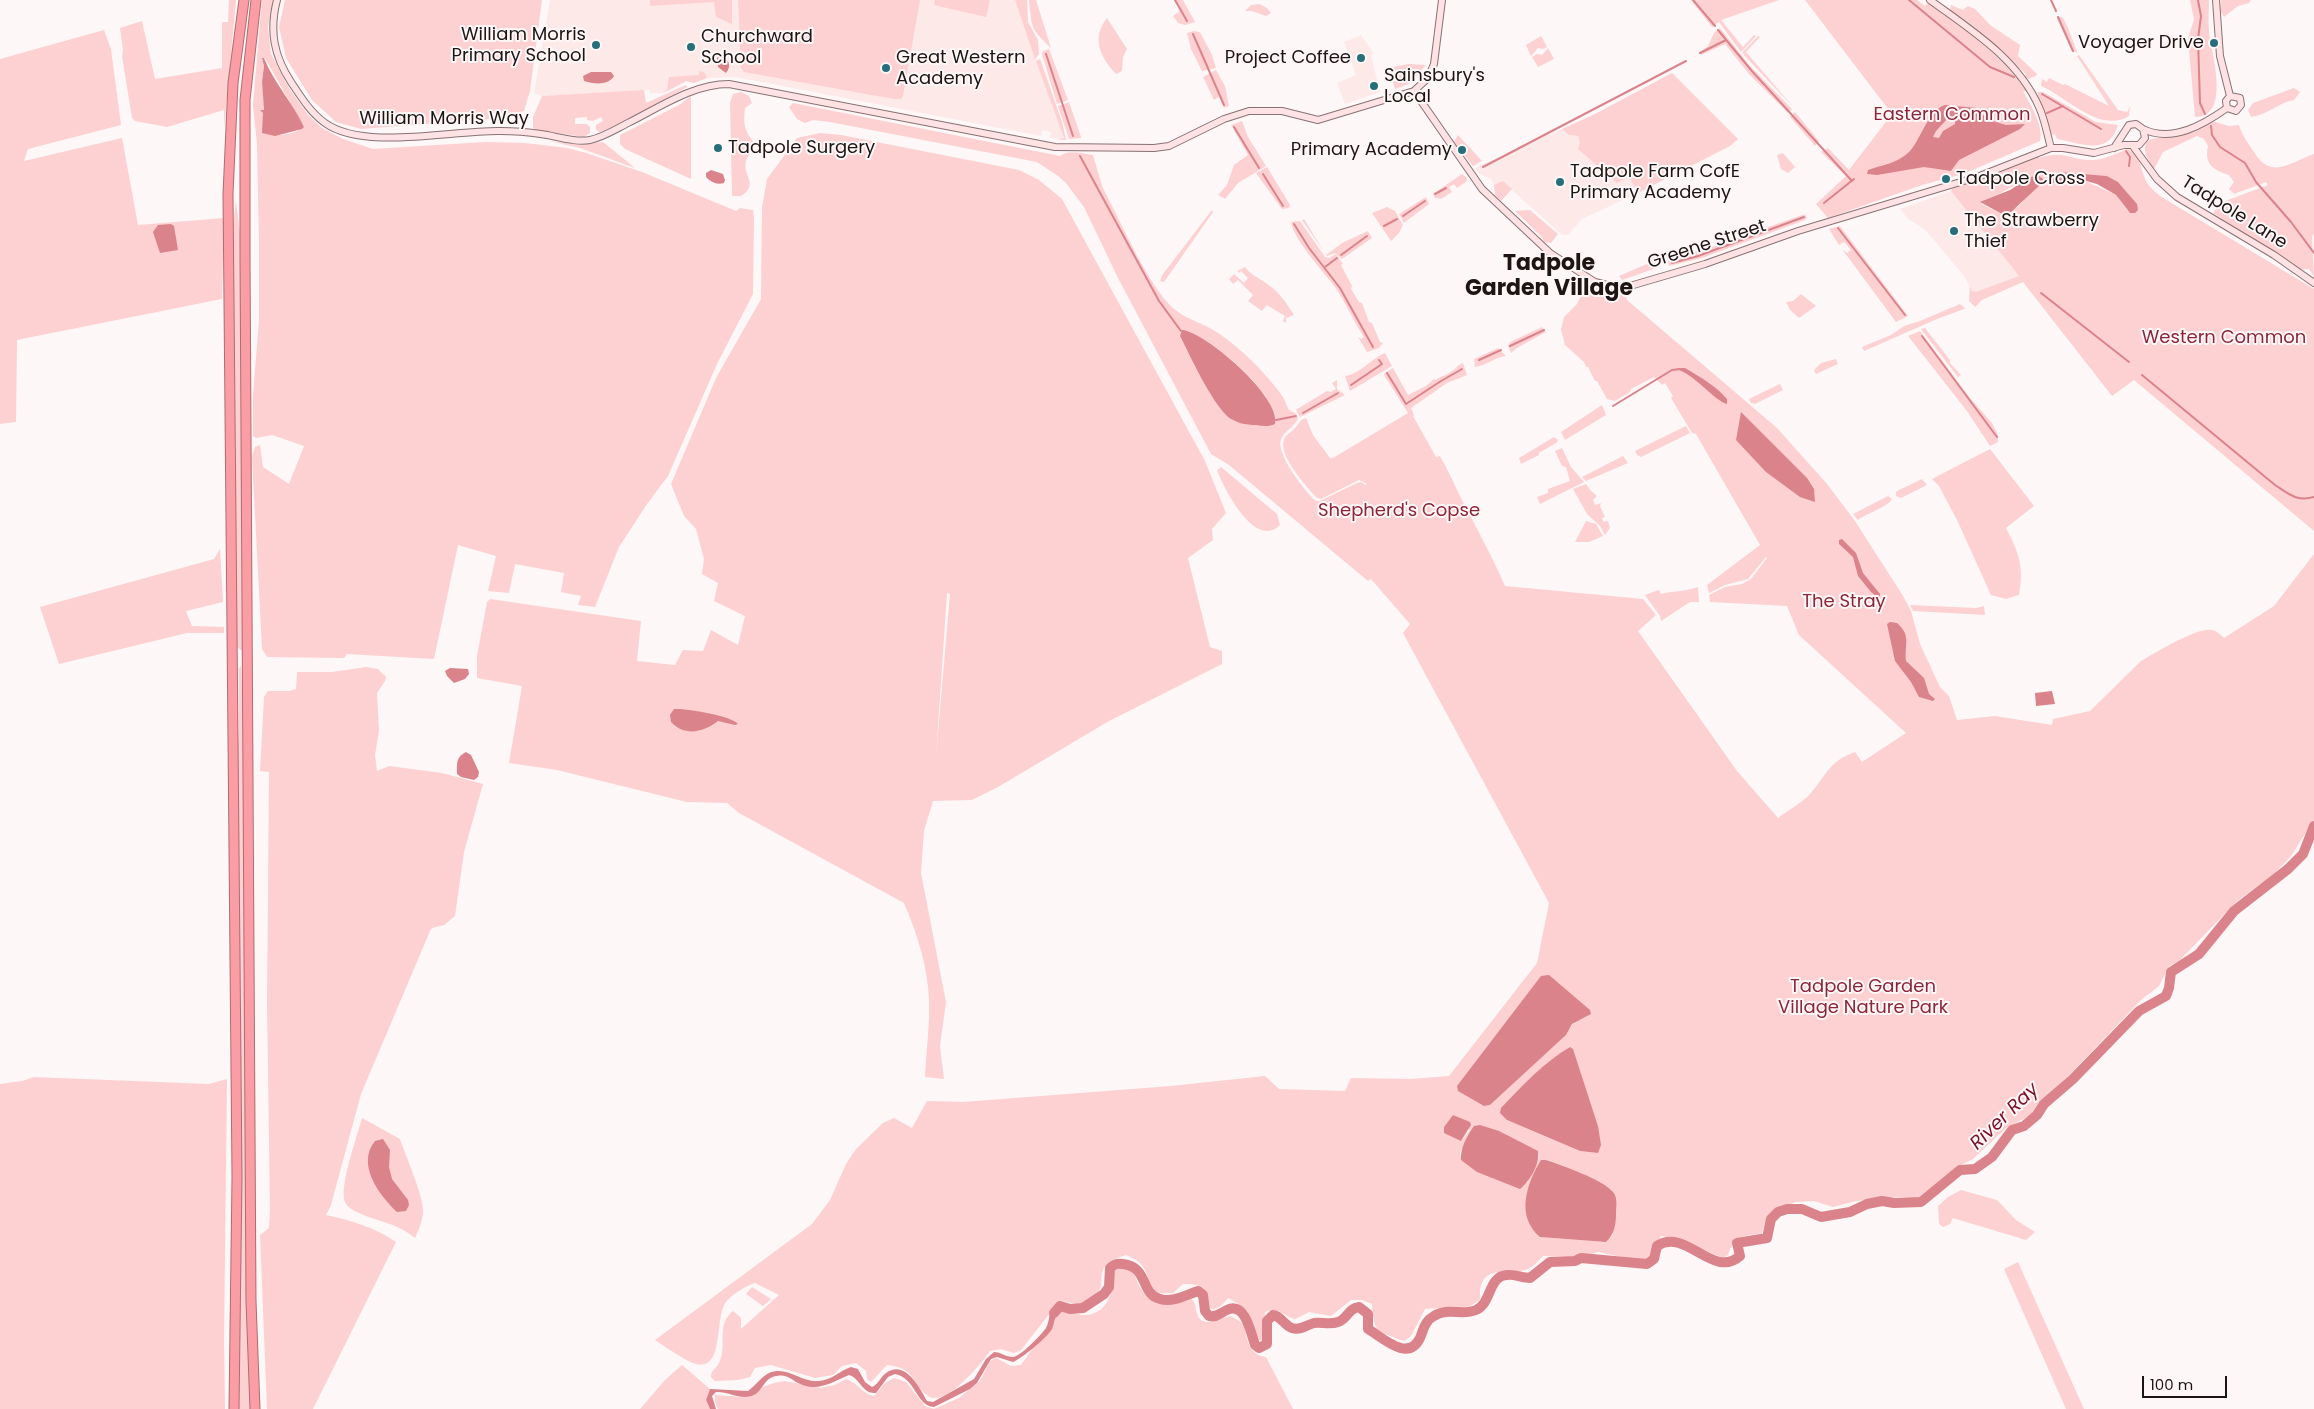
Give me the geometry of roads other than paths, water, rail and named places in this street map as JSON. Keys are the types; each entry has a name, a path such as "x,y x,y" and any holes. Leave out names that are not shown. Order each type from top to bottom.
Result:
{"highway":[{"path":"234,1409 237,1177 228,194 233,83 244,0"},
{"path":"255,1409 251,1301 245,100 256,0"}],"street":[{"name":"William Morris Way","path":"277,0 273,15 274,44 281,66 288,78 313,113 323,122 344,132 368,137 499,130 590,140 608,133 693,90 712,85 729,84 1055,147 1160,148 1179,142 1230,116 1249,111 1282,111 1318,120 1414,91"},
{"path":"1414,91 1428,78 1434,64 1442,0"},
{"path":"1930,0 1999,53 2018,72 2039,107 2050,148 2094,153 2142,142 2158,134"},
{"path":"2216,0 2220,56 2230,96"},
{"name":"Greene Street","path":"1414,91 1482,189 1550,253 1596,282 1615,287 1630,286 1705,264 1798,231 1977,177 2050,148"},
{"path":"2227,108 2236,111 2241,105 2241,100 2238,96 2230,96"},
{"path":"2227,108 2226,101 2230,96"},
{"path":"2114,148 2124,132 2132,124 2139,125 2158,134 2172,135 2210,119 2227,108"},
{"path":"2143,128 2145,135 2142,142 2144,161"},
{"name":"Tadpole Lane","path":"2124,132 2125,141 2131,145 2161,183 2177,197 2274,256 2314,283"}],"waterway":[{"path":"1175,0 1187,21"},
{"path":"1693,0 1715,26"},
{"path":"1909,0 1990,67 2014,77"},
{"path":"2051,0 2056,11"},
{"path":"2198,0 2201,16 2198,39 2200,103 2205,114"},
{"path":"2058,17 2073,51"},
{"path":"1718,30 1751,70 1852,181"},
{"path":"1193,34 1224,105"},
{"path":"1700,53 1726,40"},
{"path":"1046,54 1073,136"},
{"path":"1483,167 1686,61"},
{"path":"2042,94 2101,129"},
{"path":"2047,113 2063,106"},
{"path":"2211,126 2212,135 2220,147 2245,163 2256,182 2291,222 2314,253"},
{"path":"1234,127 1259,168"},
{"path":"2126,151 2130,157 2129,166"},
{"path":"1080,156 1159,301 1181,331"},
{"path":"1263,174 1283,206"},
{"path":"1824,203 1854,179"},
{"path":"1435,194 1446,188"},
{"path":"1403,216 1425,201"},
{"path":"1672,263 1698,256 1804,217"},
{"path":"1384,226 1397,219"},
{"path":"1294,224 1309,248 1340,288 1373,347"},
{"path":"1838,228 1905,315"},
{"path":"1341,255 1367,236"},
{"path":"1325,267 1337,258"},
{"path":"2041,293 2129,362"},
{"path":"1510,346 1544,330"},
{"path":"1922,336 1997,437"},
{"path":"1479,360 1501,350"},
{"path":"1351,385 1382,364 1379,360"},
{"path":"1387,373 1406,404 1462,369"},
{"path":"1613,406 1672,370 1680,369"},
{"path":"2142,375 2275,485 2298,498 2314,497"},
{"path":"1303,413 1338,393"},
{"path":"1276,420 1296,416"},
{"name":"River Ray","path":"1054,1313 1060,1306 1070,1309 1083,1308 1104,1294 1109,1287 1110,1268 1116,1264 1121,1264 1131,1266 1137,1270 1149,1292 1160,1299 1175,1299 1198,1291 1203,1295 1205,1311 1209,1316 1216,1316 1233,1308 1238,1310 1243,1314 1255,1345 1259,1348 1267,1344 1267,1321 1273,1315 1289,1327 1298,1329 1314,1323 1341,1321 1352,1309 1359,1307 1368,1314 1368,1329 1395,1346 1409,1348 1415,1345 1427,1323 1434,1316 1445,1312 1471,1312 1476,1310 1485,1302 1496,1280 1507,1275 1530,1278 1550,1262 1575,1261 1581,1258 1647,1264 1654,1259 1657,1246 1668,1242 1689,1247 1720,1262 1730,1262 1740,1256 1737,1243 1767,1238 1771,1219 1778,1212 1787,1209 1802,1209 1821,1217 1850,1212 1867,1204 1882,1201 1894,1203 1921,1202 1960,1170 1975,1169 1992,1157 2012,1130 2024,1126 2037,1115 2044,1104 2073,1079 2139,1011 2166,996 2171,972 2199,954 2234,911 2288,869 2303,854 2314,826"}],"place":[{"name":"Voyager Drive","path":"2214,43"},
{"name":"William Morris Primary School","path":"596,45"},
{"name":"Churchward School","path":"691,47"},
{"name":"Project Coffee","path":"1361,58"},
{"name":"Great Western Academy","path":"886,68"},
{"name":"Sainsbury's Local","path":"1374,86"},
{"name":"Tadpole Surgery","path":"718,148"},
{"name":"Primary Academy","path":"1462,150"},
{"name":"Tadpole Cross","path":"1946,179"},
{"name":"Tadpole Farm CofE Primary Academy","path":"1560,182"},
{"name":"The Strawberry Thief","path":"1954,231"}],"district":[{"name":"Tadpole Garden Village","path":"1549,276"}],"park label":[{"name":"Eastern Common","path":"1952,115"},
{"name":"Western Common","path":"2224,338"},
{"name":"Shepherd's Copse","path":"1399,511"},
{"name":"The Stray","path":"1844,602"},
{"name":"Tadpole Garden Village Nature Park","path":"1863,998"}]}
